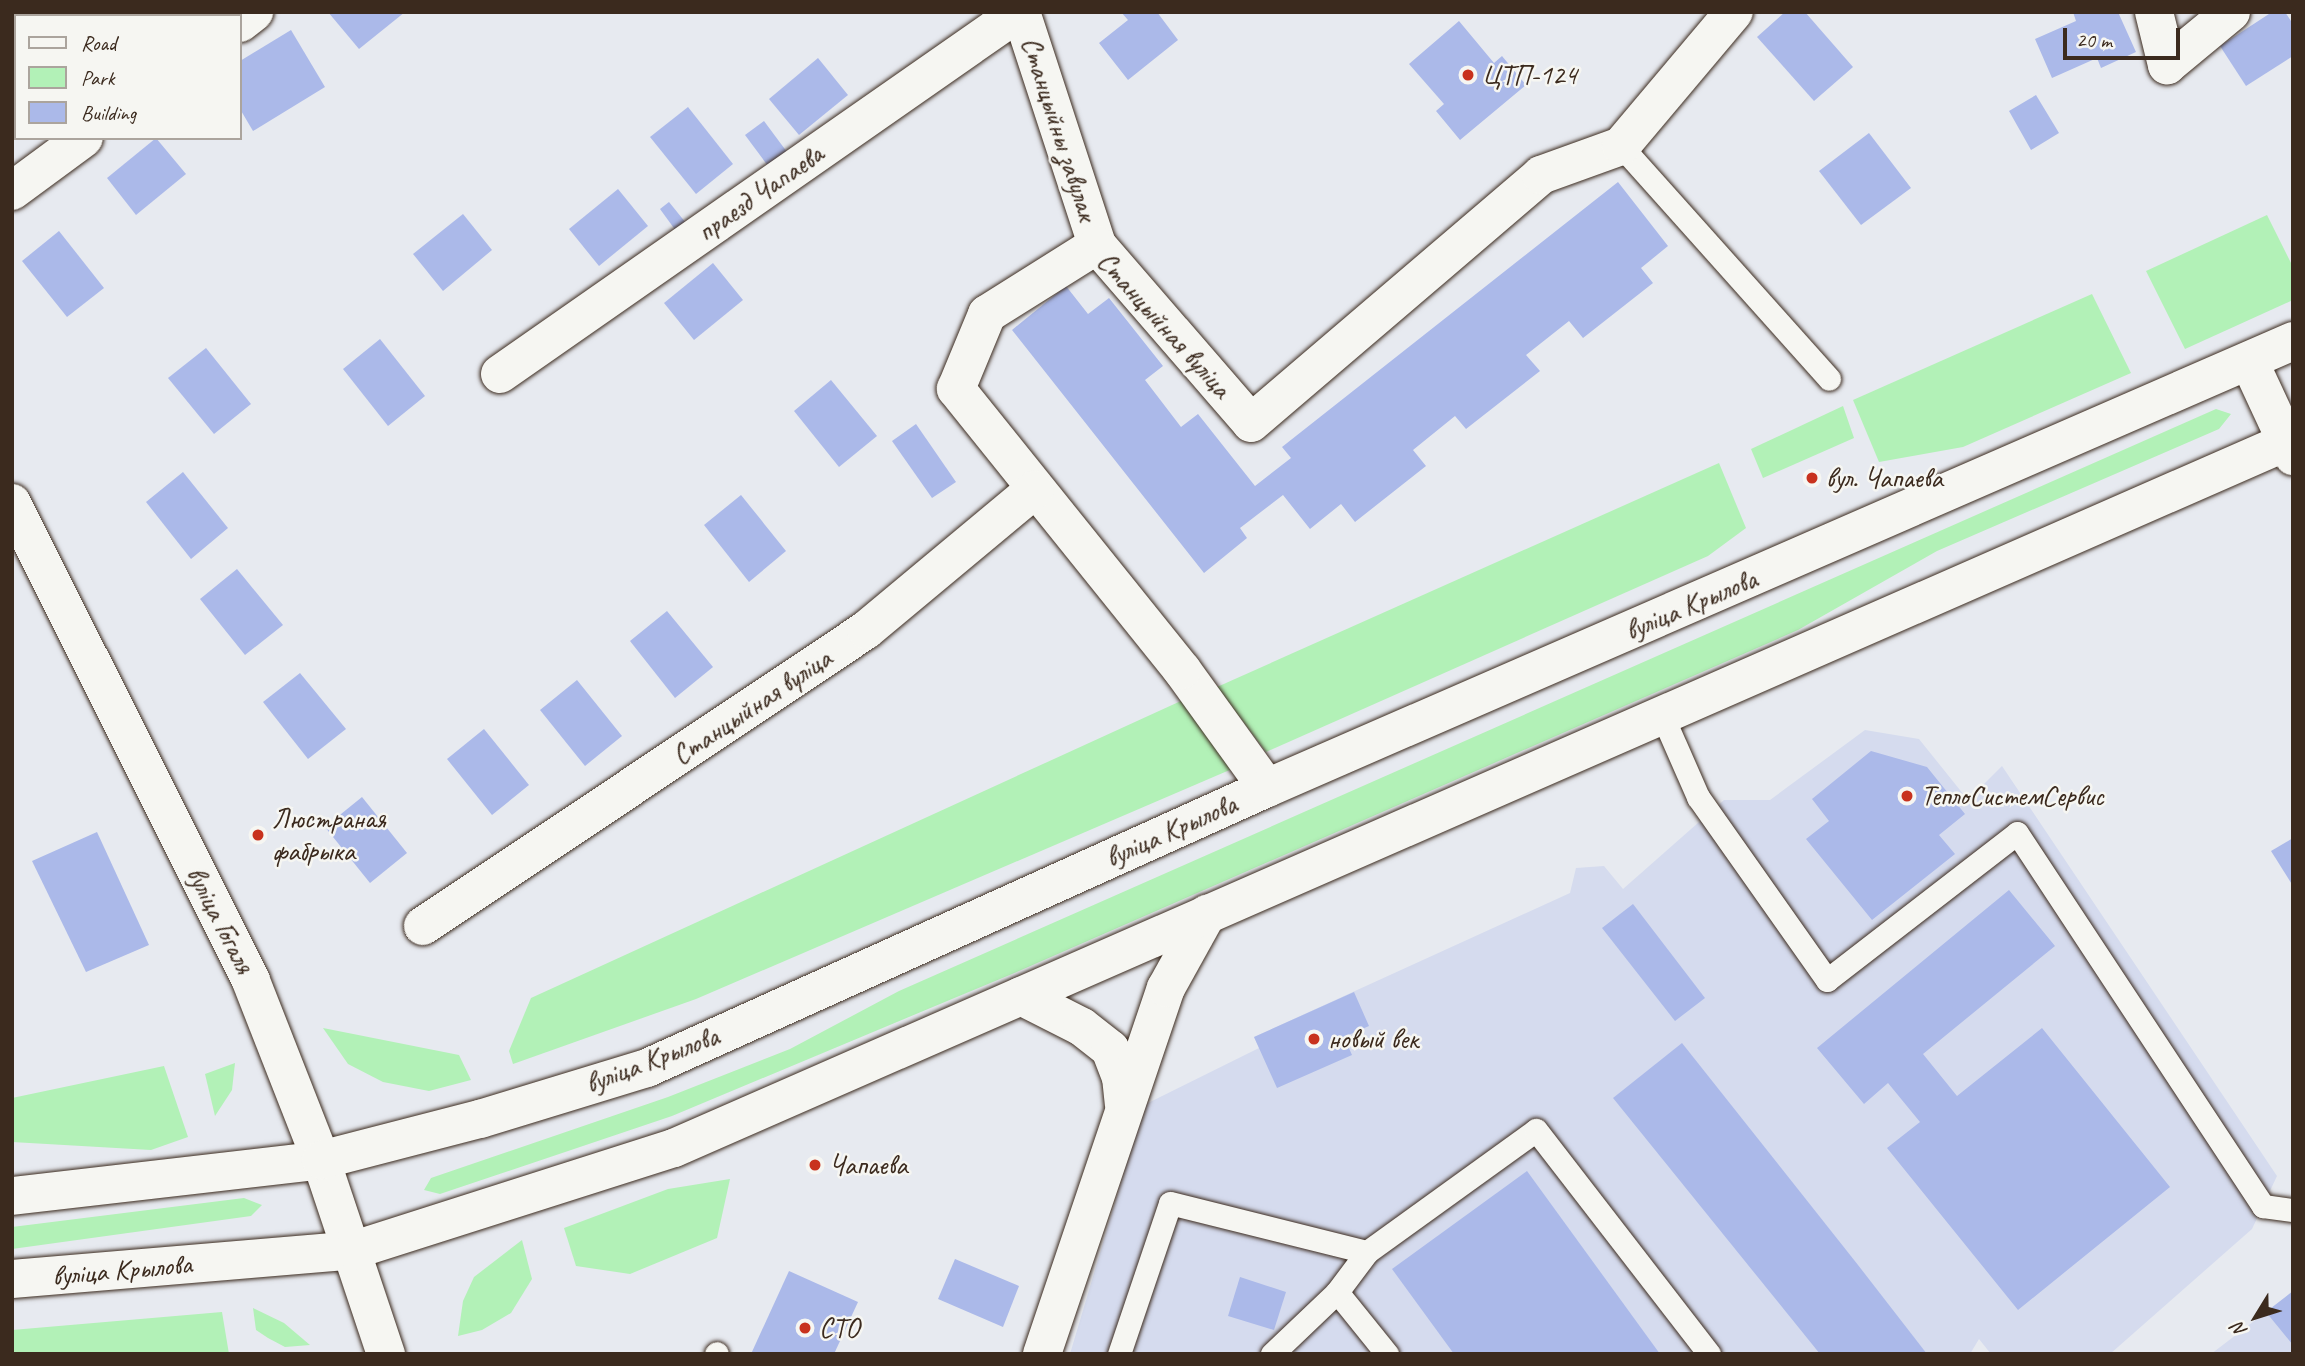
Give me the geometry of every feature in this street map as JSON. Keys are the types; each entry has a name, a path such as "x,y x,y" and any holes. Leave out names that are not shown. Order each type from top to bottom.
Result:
{"main road":[{"name":"Станцыйны завулак","path":"1020,12 1097,245"},
{"name":"праезд Чапаева","path":"500,374 1020,12"},
{"name":"Станцыйная вуліца","path":"423,926 866,630 1034,490 956,389 987,314 1097,245 1251,423 1541,175 1621,146 1734,12"},
{"path":"2154,12 2167,65 2231,12"},
{"path":"12,191 81,140"},
{"name":"вуліца Крылова","path":"12,1196 321,1160 480,1119 647,1068 1267,788 2293,341"},
{"path":"2249,361 2291,446"},
{"name":"вуліца Крылова","path":"12,1279 354,1250 674,1148 1662,715 2291,446"},
{"path":"1034,490 1182,670 1267,788"},
{"name":"вуліца Гогаля","path":"12,503 251,981 354,1250 386,1354"},
{"path":"1042,1354 1166,988 1206,914"},
{"path":"1021,996 1082,1027 1110,1049 1121,1077 1124,1106"}],"lane":[{"path":"1621,146 1829,379"},
{"path":"1662,715 1698,797 1827,980 2017,833 2263,1206 2293,1210"},
{"path":"1272,1354 1337,1292 1367,1252 1536,1130 1709,1354"},
{"path":"1119,1354 1170,1203 1367,1252"},
{"path":"1337,1292 1387,1354"}],"shaded area":[{"path":"1865,730 1919,739 1968,800 2002,766 2277,1176 2252,1229 2110,1354 1991,1354 1979,1339 1970,1354 1070,1354 1144,1105 1259,1048 1254,1037 1570,893 1576,868 1604,866 1623,889 1724,800 1770,800"},
{"path":"2293,1291 2293,1354 2211,1354 2266,1312"}],"green space":[{"path":"2267,215 2293,267 2293,300 2185,349 2146,271"},
{"path":"2092,294 2131,373 1963,447 1879,462 1853,400"},
{"path":"1843,406 1854,438 1763,478 1751,449"},
{"path":"2216,409 2231,414 2219,429 1937,551 1798,630 1019,971 672,1116 440,1194 424,1190 431,1178 668,1097 790,1049 899,991"},
{"path":"1719,463 1746,528 1708,556 1266,752 1217,687"},
{"path":"1183,700 1232,769 696,999 513,1064 509,1051 531,998"},
{"path":"323,1028 459,1055 471,1080 429,1091 383,1082 348,1064"},
{"path":"235,1063 232,1090 215,1116 205,1074"},
{"path":"164,1066 188,1137 151,1150 12,1142 12,1098"},
{"path":"730,1179 717,1238 630,1274 576,1266 564,1228 668,1189"},
{"path":"244,1198 262,1205 251,1216 12,1249 12,1227"},
{"path":"522,1240 532,1279 511,1313 482,1330 458,1336 463,1301 474,1277"},
{"path":"253,1308 284,1323 310,1345 285,1347 268,1338 256,1330"},
{"path":"222,1312 229,1354 12,1354 12,1330"}],"building":[{"path":"328,12 405,12 359,49"},
{"path":"1121,12 1157,12 1178,40 1128,80 1099,43 1128,20"},
{"path":"1785,12 1805,12 1853,67 1814,101 1757,37"},
{"path":"2073,12 2118,12 2136,52 2101,68 2097,58 2052,78 2035,39 2076,21"},
{"path":"2272,12 2285,12 2293,24 2293,56 2246,86 2220,46"},
{"name":"ЦТП-124","path":"1459,21 1494,63 1502,56 1526,85 1460,140 1436,111 1444,104 1409,64"},
{"path":"291,30 325,87 253,131 242,112 242,60"},
{"path":"818,58 848,95 799,135 769,99"},
{"path":"2036,95 2059,133 2031,150 2009,111"},
{"path":"688,107 733,164 696,194 650,137"},
{"path":"764,121 787,152 768,166 745,135"},
{"path":"1869,133 1911,188 1861,225 1819,171"},
{"path":"154,140 158,140 186,174 136,215 107,178"},
{"path":"1618,182 1668,246 1641,268 1653,283 1583,338 1569,321 1526,355 1540,371 1466,429 1455,416 1413,450 1426,466 1355,522 1341,504 1310,529 1283,495 1240,528 1247,538 1204,573 1012,330 1066,286 1088,314 1109,298 1163,366 1145,380 1181,427 1198,414 1255,486 1291,458 1282,447"},
{"path":"618,189 648,226 599,266 569,229"},
{"path":"669,202 686,223 676,231 660,209"},
{"path":"463,214 492,250 443,291 413,254"},
{"path":"59,231 104,288 67,317 22,261"},
{"path":"713,263 743,300 694,340 664,303"},
{"path":"380,339 425,396 388,426 343,369"},
{"path":"206,348 251,404 214,434 168,378"},
{"path":"831,380 877,436 839,467 794,411"},
{"path":"916,424 956,482 932,498 892,441"},
{"path":"183,472 228,528 191,559 146,502"},
{"path":"741,495 786,551 749,582 704,525"},
{"path":"237,569 283,625 245,655 200,599"},
{"path":"667,611 713,667 675,698 630,641"},
{"path":"300,673 346,729 308,759 263,702"},
{"path":"577,680 622,736 585,766 540,710"},
{"path":"484,729 529,785 492,815 447,759"},
{"path":"1871,751 1927,767 1965,814 1939,835 1955,854 1872,920 1806,839 1829,821 1812,799"},
{"path":"362,797 407,853 370,883 325,827"},
{"path":"97,832 149,945 86,972 32,861"},
{"path":"2293,838 2293,886 2271,851"},
{"path":"2009,890 2055,946 1923,1054 1957,1096 2042,1028 2170,1187 2018,1310 1887,1148 1920,1122 1888,1083 1864,1104 1817,1048"},
{"path":"1633,904 1705,998 1675,1021 1602,928"},
{"path":"1354,992 1369,1026 1344,1037 1352,1055 1277,1088 1254,1037"},
{"path":"1682,1043 1927,1354 1820,1354 1613,1098"},
{"path":"1527,1171 1660,1354 1454,1354 1392,1269"},
{"path":"955,1259 1019,1286 1003,1327 938,1299"},
{"name":"СТО","path":"789,1271 858,1302 834,1354 751,1354"},
{"path":"1240,1277 1286,1292 1274,1330 1228,1316"},
{"path":"2293,1291 2293,1345 2266,1312"}],"place":[{"name":"ЦТП-124","path":"1468,75"},
{"name":"вул. Чапаева","path":"1812,478"},
{"name":"ТеплоСистемСервис","path":"1907,796"},
{"name":"Люстраная фабрыка","path":"258,835"},
{"name":"новый век","path":"1314,1039"},
{"name":"Чапаева","path":"815,1165"},
{"name":"СТО","path":"805,1328"}]}
